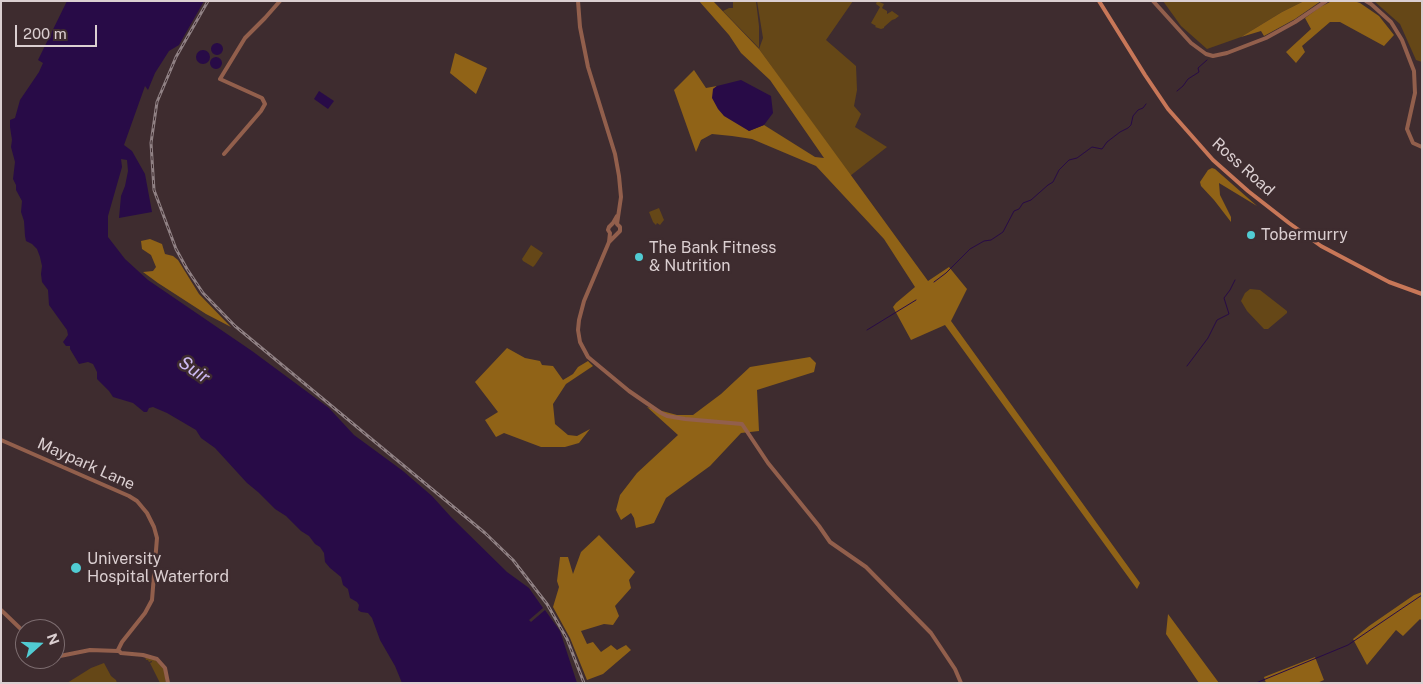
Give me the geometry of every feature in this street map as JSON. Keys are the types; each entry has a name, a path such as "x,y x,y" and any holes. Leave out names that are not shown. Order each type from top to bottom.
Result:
{"main road":[{"name":"Ross Road","path":"1099,1 1140,68 1168,108 1213,160 1289,223 1321,246 1389,282 1422,294"}],"street":[{"path":"224,154 265,104 262,98 220,79 245,38 280,1"},
{"path":"578,1 580,27 588,67 618,167 620,197 615,224"},
{"path":"1153,1 1191,43 1206,54 1213,56 1227,53 1266,38 1296,22 1326,1"},
{"path":"1366,1 1391,22 1402,40 1414,70 1415,93 1407,129 1413,143 1422,147"},
{"path":"615,224 620,227 620,231 612,234 584,301 579,320 580,342 588,357 629,391 661,414 685,419 742,424 768,463 830,542 866,567 931,633 955,668 961,683"},
{"path":"612,234 608,228 610,225 615,224"},
{"name":"Maypark Lane","path":"1,440 129,496 140,504 149,517 156,531 157,538 152,600 145,613 122,642 118,651"},
{"path":"1,610 15,623"},
{"path":"65,655 95,650 143,655 157,659 165,668 168,683"}],"shaded area":[{"path":"699,1 713,1 759,49 928,281 949,267 967,289 951,321 1140,583 1137,589 945,325 911,340 893,307 915,287 884,239 816,166 752,139 732,136 712,134 701,140 696,152 674,90 694,70 706,88 717,86 713,89 749,131 764,125 815,157 824,158 770,80 741,53 729,35"},
{"path":"733,1 756,1 759,48 723,11 733,8"},
{"path":"757,1 853,1 826,40 856,66 857,90 854,106 861,114 855,127 887,147 850,176 759,49 763,38"},
{"path":"877,1 884,4 882,8 887,11 887,14 892,11 899,16 881,29 871,23 880,7 876,4"},
{"path":"1163,1 1304,1 1241,37 1207,49 1181,26"},
{"path":"1304,1 1321,1 1295,19 1264,36 1261,31 1241,37 1282,12"},
{"path":"1332,1 1354,1 1360,3 1379,16 1394,35 1384,46 1340,22 1330,22 1302,46 1305,52 1296,63 1286,52 1311,29 1305,18"},
{"path":"1374,1 1422,1 1422,62 1416,60 1400,24"},
{"path":"455,53 487,68 476,94 450,73"},
{"path":"1212,168 1257,206 1219,183 1220,195 1231,217 1231,222 1201,186 1200,182 1208,170"},
{"path":"659,208 664,220 660,225 657,223 656,225 649,212"},
{"path":"150,239 162,244 165,254 173,256 178,260 199,294 231,327 206,314 143,272 153,271 156,267 151,255 142,249 141,241"},
{"path":"531,245 543,253 533,267 522,259"},
{"path":"1250,289 1260,290 1287,311 1287,313 1268,329 1264,329 1247,311 1241,301 1245,293"},
{"path":"507,348 525,358 540,361 542,365 553,366 563,380 588,361 593,366 566,384 553,404 555,424 568,435 577,436 590,429 579,443 565,447 541,447 504,433 496,437 485,420 498,412 475,382"},
{"path":"810,357 816,363 814,372 757,390 759,431 741,433 710,466 666,498 654,523 636,528 631,513 621,520 616,510 620,495 637,473 678,435 647,407 677,415 693,415 721,394 750,367"},
{"path":"599,535 635,572 629,580 631,588 615,606 619,616 613,625 604,624 581,631 587,644 593,642 601,652 611,645 617,650 626,645 631,650 603,674 587,680 570,638 553,607 559,587 557,581 560,557 568,557 573,574 581,552"},
{"path":"1422,592 1422,621 1420,619 1403,636 1396,630 1367,665 1353,639 1414,595"},
{"path":"1168,614 1219,683 1199,683 1166,634"},
{"path":"145,657 155,660 164,668 166,683 160,683 150,663 152,661 149,662"},
{"path":"1315,657 1324,680 1317,683 1266,683 1264,677"},
{"path":"104,663 117,683 67,683 91,668"}],"water":[{"name":"Suir","path":"67,1 204,1 179,45 169,51 155,73 148,90 145,86 124,145 132,151 145,174 152,212 119,218 121,196 128,171 127,160 121,159 122,167 108,216 108,237 125,259 148,280 252,351 329,408 354,435 403,471 432,496 507,572 529,588 543,608 529,620 531,622 545,610 560,631 577,683 402,683 395,666 380,640 372,618 368,613 358,610 359,605 350,598 348,589 343,585 341,577 325,562 324,553 309,536 275,509 247,483 215,448 201,438 196,430 153,407 144,412 133,403 113,397 97,379 97,372 93,364 88,362 79,364 70,346 66,346 63,342 68,335 67,330 49,305 48,290 42,282 42,266 37,249 26,241 21,212 22,201 13,179 15,162 11,147 10,127 10,120 15,118 20,100 39,72 43,63 38,60"},
{"path":"217,43 223,49 217,55 211,49"},
{"path":"203,50 208,52 210,57 208,62 203,64 198,62 196,57 198,52"},
{"path":"214,57 218,57 222,63 218,69 214,69 210,65 210,61"},
{"path":"741,80 771,96 773,113 764,125 749,131 724,116 712,98 713,89 717,86"},
{"path":"319,91 334,101 328,109 314,99"}],"waterway":[{"path":"1177,91 1188,79 1199,72 1198,68 1207,60"},
{"path":"934,282 970,249 984,241 991,240 1003,232 1014,211 1053,182 1059,170 1069,160 1077,158 1092,147 1102,149 1107,142 1128,128 1131,125 1133,116 1146,104"},
{"path":"1187,366 1208,338 1217,320 1229,314 1224,298 1235,280"},
{"path":"867,330 916,300"},
{"path":"1256,683 1348,645 1422,595"}],"railway":[{"path":"208,1 176,57 157,102 151,143 154,190 176,249 187,269 203,293 235,326 485,533 513,560 547,604 567,639 584,683"}],"place":[{"name":"Tobermurry","path":"1251,235"},
{"name":"The Bank Fitness & Nutrition","path":"639,257"},
{"name":"University Hospital Waterford","path":"76,568"}]}
